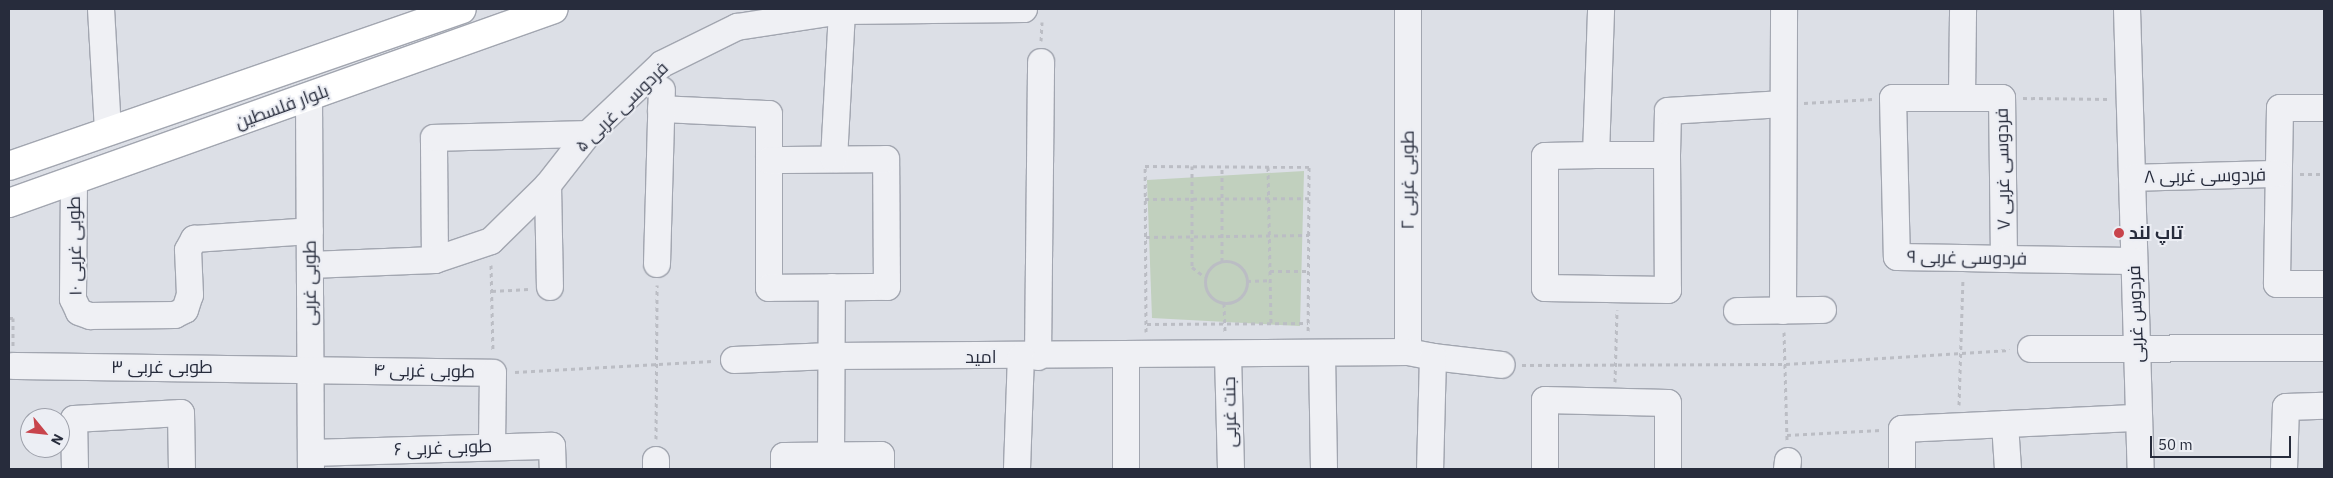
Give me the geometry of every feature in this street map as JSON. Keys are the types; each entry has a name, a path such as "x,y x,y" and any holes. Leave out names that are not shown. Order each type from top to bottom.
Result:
{"main road":[{"name":"بلوار فلسطین","path":"9,166 108,130 462,9"},
{"name":"بلوار فلسطین","path":"9,203 74,182 554,9"}],"street":[{"path":"101,9 108,130"},
{"name":"طوبی غربی ۲","path":"1408,9 1408,352"},
{"path":"1596,155 1601,9"},
{"path":"1782,311 1784,9"},
{"path":"1962,96 1963,9"},
{"name":"فردوس غربی","path":"2127,9 2140,469"},
{"path":"834,159 842,11"},
{"name":"فردوسی غربی ۵","path":"310,265 435,260 491,242 548,185 588,134 662,64 737,27 842,11 1033,13"},
{"path":"1017,469 1029,357 1041,62"},
{"path":"657,264 662,64"},
{"name":"فردوسی غربی ۷","path":"1893,98 1962,96 2002,98 2004,259"},
{"name":"طوبی غربی","path":"309,98 311,461"},
{"name":"فردوسی غربی ۹","path":"1893,98 1897,257 2134,261"},
{"path":"1667,155 1545,156 1546,288 1668,290 1668,111 1783,104"},
{"path":"661,108 768,114 769,288 887,287 886,159 769,160"},
{"path":"2324,108 2280,108 2277,284 2324,284"},
{"path":"435,260 434,138 588,134"},
{"name":"فردوسی غربی ۸","path":"2132,178 2278,174"},
{"name":"طوبی غربی ۱۰","path":"74,182 73,299 79,312 90,316 175,315 185,310 190,296 188,250 194,240 310,231"},
{"path":"548,185 550,287"},
{"path":"831,456 830,356 832,287"},
{"path":"1737,311 1823,310"},
{"path":"2031,349 2137,347 2324,348"},
{"name":"امید","path":"734,360 830,356 1029,357 1408,352 1502,365"},
{"path":"1315,354 1324,469"},
{"name":"جنت غربی","path":"1228,355 1231,469"},
{"path":"1126,469 1136,356"},
{"path":"1430,469 1433,356"},
{"name":"طوبی غربی ۳","path":"13,366 310,368"},
{"name":"طوبی غربی ۴","path":"310,368 493,373 492,446"},
{"path":"1545,469 1545,400 1668,403 1668,469"},
{"path":"2284,469 2286,407 2324,406"},
{"path":"75,469 74,419 181,413 182,469"},
{"path":"1902,469 1902,429 2139,418"},
{"path":"2005,424 2008,469"},
{"name":"طوبی غربی ۶","path":"311,461 449,458 492,446 552,446 552,469"},
{"path":"784,469 784,456 881,455 881,469"}],"path":[{"path":"1033,13 1041,62"},
{"path":"1783,104 1893,98"},
{"path":"2002,98 2130,99"},
{"path":"1136,356 1146,324 1146,166 1309,167 1308,323 1315,354"},
{"path":"1192,166 1192,267 1205,277"},
{"path":"1222,166 1222,261"},
{"path":"1268,167 1270,323"},
{"path":"1146,199 1309,198"},
{"path":"1146,237 1192,238 1309,235"},
{"path":"1958,427 1963,258"},
{"path":"1222,261 1234,262 1244,270 1247,281 1240,297 1224,303 1212,298 1206,289 1205,277 1211,266 1222,261"},
{"path":"656,465 657,264"},
{"path":"1270,271 1309,272"},
{"path":"1247,281 1270,280"},
{"path":"550,287 492,291 493,373 734,360"},
{"path":"1614,401 1618,290"},
{"path":"1782,311 1786,364 1787,465"},
{"path":"9,318 13,318 13,366"},
{"path":"1146,324 1308,323"},
{"path":"1502,365 1786,364 2031,349"},
{"path":"1787,435 1902,429"}],"green space":[{"path":"1304,171 1300,326 1152,318 1147,180"}],"place":[{"name":"تاپ لند","path":"2119,233"}]}
